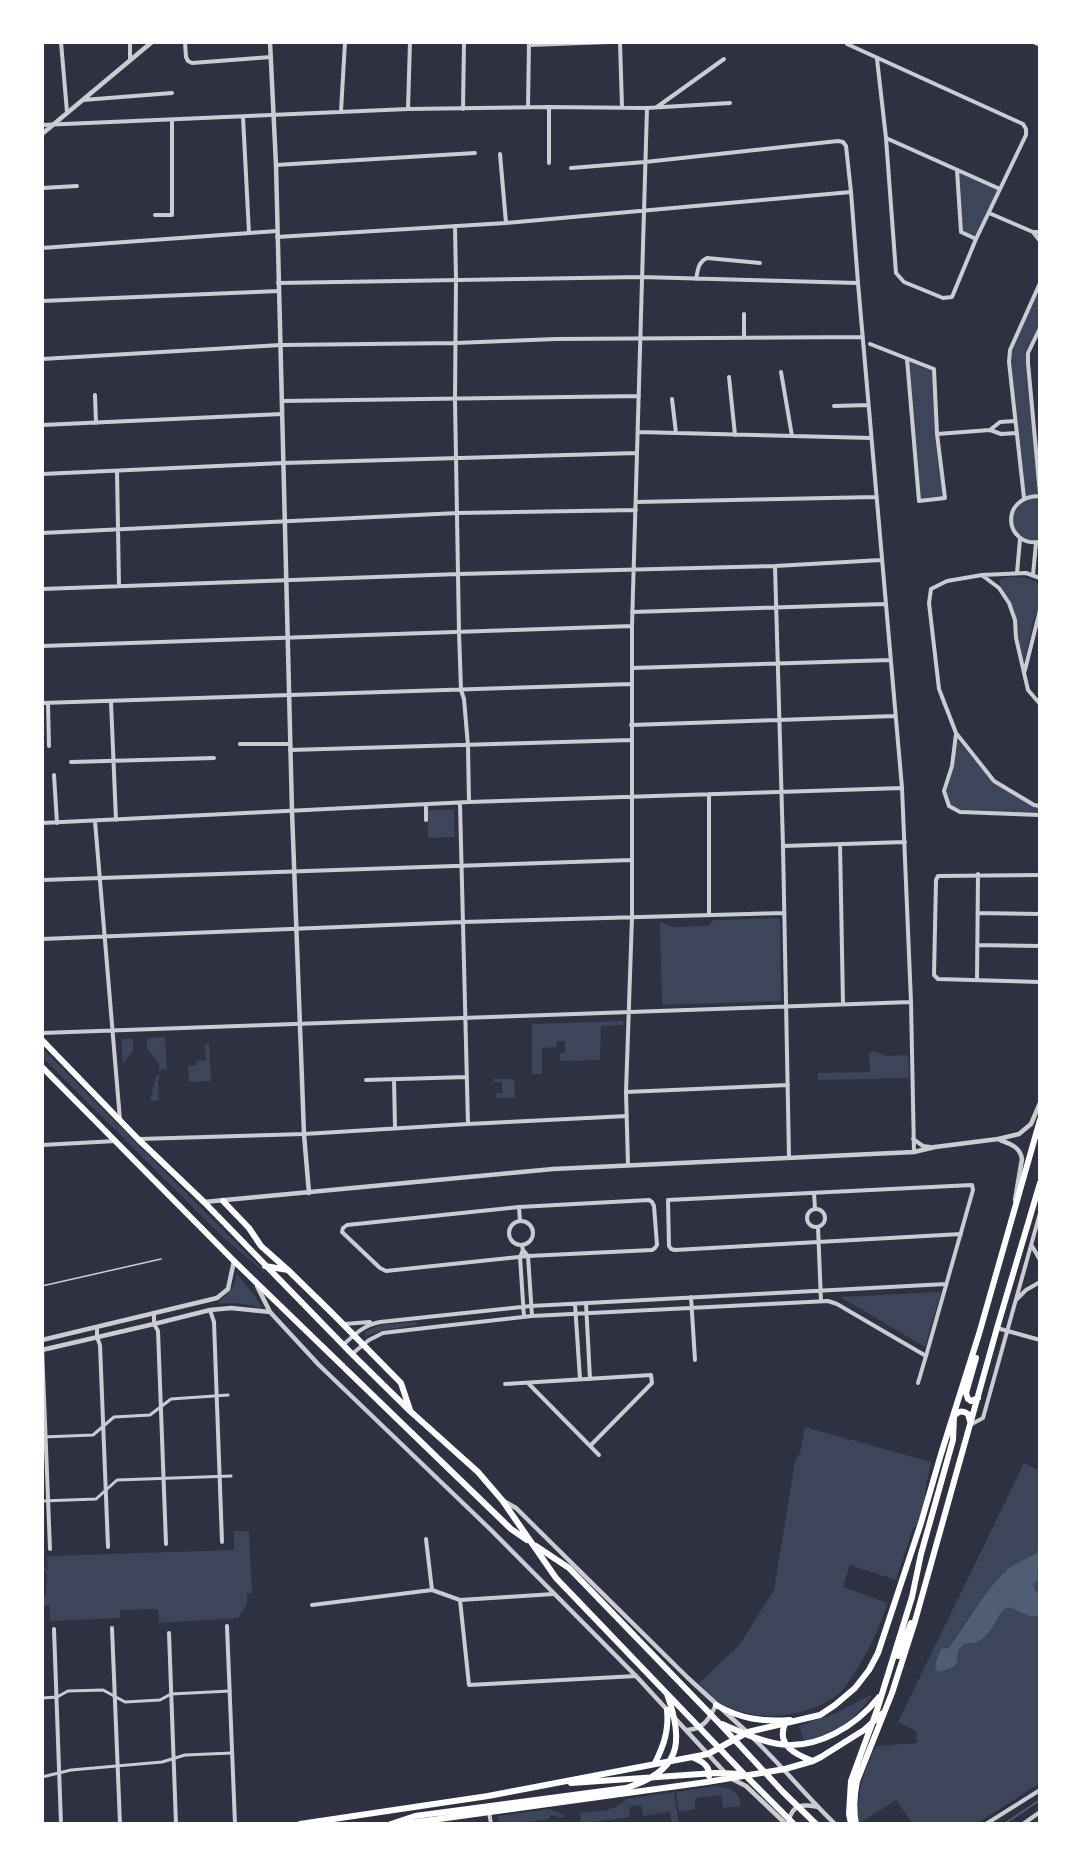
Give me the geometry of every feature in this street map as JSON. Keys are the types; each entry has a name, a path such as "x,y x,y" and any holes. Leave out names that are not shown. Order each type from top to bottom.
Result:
{"main road":[{"path":"42,1040 352,1354 410,1411 478,1472 502,1500 556,1578 794,1824"},
{"path":"42,1067 234,1261 511,1529 570,1568 816,1824"},
{"path":"300,1824 336,1822 353,1816 549,1785 708,1754 748,1732 820,1715 855,1688 869,1670 878,1653 918,1534 940,1455 979,1334 1040,1120"},
{"path":"856,1824 854,1794 857,1781 915,1621 997,1328 1040,1186"},
{"path":"223,1201 249,1228 261,1246 401,1383 410,1411"},
{"path":"265,1266 288,1270"},
{"path":"978,1398 968,1400 966,1393 977,1353 979,1334"},
{"path":"851,1824 849,1814 851,1781 877,1710 905,1620 953,1440 954,1416 959,1412 968,1414 970,1425"},
{"path":"719,1723 764,1741 782,1745 824,1739 858,1720 879,1698 888,1683 924,1586"},
{"path":"392,1824 415,1816 626,1788 647,1781 665,1767 672,1758 677,1742 676,1723 665,1691"},
{"path":"716,1705 738,1716 764,1720 788,1720 820,1715"},
{"path":"655,1763 666,1739 667,1710"},
{"path":"403,1824 708,1782 785,1769 813,1761 839,1747 864,1730 883,1713"},
{"path":"785,1724 782,1735 789,1749 813,1761"},
{"path":"693,1757 708,1767 710,1771 708,1782"},
{"path":"549,1785 715,1773 744,1774"}],"street":[{"path":"61,42 67,112"},
{"path":"130,42 130,60"},
{"path":"42,134 152,42"},
{"path":"186,42 186,57 192,63 270,57"},
{"path":"270,42 281,345 286,638 304,1134 309,1193"},
{"path":"341,111 345,42"},
{"path":"408,109 410,42"},
{"path":"463,109 465,42"},
{"path":"528,107 529,44 609,42"},
{"path":"620,42 622,107"},
{"path":"1033,42 1040,45"},
{"path":"847,44 1023,124 1026,129 1026,135 976,239 952,297 943,298 904,282 898,278 896,273 878,59"},
{"path":"657,107 724,59"},
{"path":"82,100 172,93"},
{"path":"42,125 341,111 528,107 646,108 730,103"},
{"path":"549,107 549,163"},
{"path":"628,1165 626,1092 632,917 632,612 646,108"},
{"path":"243,117 249,233"},
{"path":"155,215 172,215 172,120"},
{"path":"886,138 1000,189"},
{"path":"571,168 838,141 843,142 846,146 902,788 911,1002 914,1152"},
{"path":"276,165 475,153"},
{"path":"500,154 506,223"},
{"path":"957,170 961,232 976,239"},
{"path":"42,188 77,186"},
{"path":"278,237 506,223 851,192"},
{"path":"989,213 1033,232 1040,232"},
{"path":"455,226 459,632 461,690 464,699 468,746 469,802"},
{"path":"42,248 277,231"},
{"path":"1033,232 1040,241"},
{"path":"696,279 699,264 707,258 760,263"},
{"path":"278,283 641,277 858,283"},
{"path":"1024,498 1009,362 1010,350 1040,283"},
{"path":"42,301 279,291"},
{"path":"744,314 744,338"},
{"path":"1033,575 1038,542 1028,542 1012,529 1011,515 1018,502 1024,498 1040,495 1028,353 1040,328"},
{"path":"42,359 281,345 641,338 862,337"},
{"path":"870,344 934,369 937,434 945,498 919,501 907,359"},
{"path":"781,372 792,436"},
{"path":"729,377 735,435"},
{"path":"95,395 96,423"},
{"path":"282,401 639,396"},
{"path":"672,399 676,433"},
{"path":"834,406 868,405"},
{"path":"42,426 282,414"},
{"path":"990,430 1000,422 1015,421"},
{"path":"937,434 990,430 1001,434 1017,433"},
{"path":"638,432 871,438"},
{"path":"42,474 637,453"},
{"path":"117,471 119,586"},
{"path":"636,502 876,497"},
{"path":"42,533 458,513 636,510"},
{"path":"1017,573 1021,538"},
{"path":"42,589 881,561"},
{"path":"775,566 789,1157"},
{"path":"1040,578 1026,573 1017,573 982,575 947,581 931,589 930,603 939,689 956,733 994,781 1034,805 1040,806"},
{"path":"982,575 999,588 1009,603 1015,620 1016,638 1028,690 1040,704"},
{"path":"632,612 885,604"},
{"path":"1024,673 1040,610"},
{"path":"42,646 632,626"},
{"path":"632,668 890,660"},
{"path":"42,703 631,684"},
{"path":"111,702 116,820"},
{"path":"48,703 49,746"},
{"path":"631,725 895,716"},
{"path":"956,733 952,766 944,791 949,806 960,813 1040,815"},
{"path":"291,750 631,740"},
{"path":"240,744 290,744"},
{"path":"71,762 214,758"},
{"path":"54,775 57,823"},
{"path":"42,823 469,802 902,788"},
{"path":"709,794 709,915"},
{"path":"460,803 468,1124"},
{"path":"426,805 426,820"},
{"path":"95,822 120,1120"},
{"path":"783,846 905,842"},
{"path":"840,844 843,1004"},
{"path":"42,880 631,860"},
{"path":"977,980 978,874"},
{"path":"1040,875 938,876 936,880 934,975 935,978 1040,982"},
{"path":"42,939 463,922 783,913"},
{"path":"978,913 1040,914"},
{"path":"978,945 1040,946"},
{"path":"42,1034 911,1002"},
{"path":"366,1080 467,1077"},
{"path":"394,1079 395,1128"},
{"path":"626,1092 788,1085"},
{"path":"204,1202 533,1170 914,1152 1019,1134 1028,1128 1040,1103"},
{"path":"138,1139 304,1134 627,1116"},
{"path":"913,1139 923,1146 934,1148"},
{"path":"998,1139 1018,1148 1022,1159 1010,1225"},
{"path":"42,1145 116,1141"},
{"path":"918,1383 961,1234 973,1190 972,1185 668,1200 669,1246 671,1249 961,1234"},
{"path":"1040,1186 1040,1200"},
{"path":"814,1193 815,1209"},
{"path":"649,1200 654,1206 657,1245 655,1248 528,1256 383,1270 342,1232 347,1225 519,1207 649,1200"},
{"path":"519,1207 520,1221"},
{"path":"815,1209 823,1212 825,1217 824,1223 818,1227 811,1225 808,1220 810,1212 815,1209"},
{"path":"970,1425 983,1418 1040,1213"},
{"path":"524,1317 520,1257 522,1248 529,1242 533,1232 530,1225 520,1221 513,1224 508,1234 512,1242 522,1248 528,1256 532,1316"},
{"path":"818,1227 821,1301"},
{"path":"1031,1245 1040,1260"},
{"path":"42,1340 217,1298 228,1289 234,1261"},
{"path":"255,1281 270,1312 319,1365 483,1522 636,1676 730,1778 746,1786 787,1824 795,1808 804,1804 818,1807"},
{"path":"1015,1300 1040,1282"},
{"path":"343,1345 369,1324 531,1306 946,1284"},
{"path":"691,1297 695,1360"},
{"path":"352,1354 362,1345 383,1333 532,1316 821,1301 837,1304 926,1356"},
{"path":"586,1303 590,1379"},
{"path":"575,1304 580,1379"},
{"path":"50,1549 42,1349 210,1310 231,1308 270,1312"},
{"path":"210,1310 214,1322 222,1542"},
{"path":"154,1314 154,1324 158,1331 166,1544"},
{"path":"342,1323 380,1322"},
{"path":"97,1327 100,1345 108,1547"},
{"path":"997,1328 1040,1340"},
{"path":"578,1343 588,1342"},
{"path":"505,1384 651,1375 652,1383 590,1446"},
{"path":"527,1383 599,1455"},
{"path":"44,1437 93,1435 114,1417 150,1415 171,1399 228,1395"},
{"path":"42,1501 96,1499 117,1480 231,1476"},
{"path":"502,1500 516,1508 716,1705 748,1732 835,1824"},
{"path":"426,1539 432,1590"},
{"path":"312,1605 432,1590 460,1600 554,1594"},
{"path":"460,1600 469,1685 636,1676"},
{"path":"227,1626 235,1824"},
{"path":"112,1628 120,1824"},
{"path":"54,1629 62,1824"},
{"path":"169,1633 176,1824"},
{"path":"42,1698 57,1697 68,1691 103,1690 125,1702 160,1700 171,1694 230,1691"},
{"path":"687,1730 704,1725 716,1705"},
{"path":"42,1777 71,1770 162,1762 185,1755 232,1753"},
{"path":"986,1824 1040,1790"},
{"path":"489,1812 491,1824"},
{"path":"1023,1824 1040,1812"},
{"path":"353,1816 354,1824"}],"lane":[{"path":"42,1286 161,1259"}],"shaded area":[{"path":"957,170 1000,189 976,239 961,232"},
{"path":"1040,283 1040,328 1028,353 1040,496 1040,542 1028,542 1016,535 1011,515 1024,498 1010,350"},
{"path":"907,359 934,369 937,434 945,498 919,501"},
{"path":"1008,577 1033,580 1040,585 1040,608 1034,618 1024,663 1014,616 999,580"},
{"path":"954,736 993,782 1040,807 1040,814 961,814 947,804 946,794 953,765"},
{"path":"427,810 454,810 455,837 428,838"},
{"path":"780,918 781,1001 662,1005 660,922 673,927 708,926 714,920"},
{"path":"623,1021 623,1025 601,1026 600,1060 560,1061 560,1053 565,1053 565,1041 557,1041 556,1047 542,1048 542,1074 532,1074 532,1024"},
{"path":"165,1037 167,1069 159,1070 159,1063 147,1049 147,1038"},
{"path":"121,1039 133,1039 133,1050 123,1064"},
{"path":"209,1043 211,1081 189,1082 188,1066 196,1065 197,1061 206,1060 205,1044"},
{"path":"42,1048 272,1279 221,1235 42,1057"},
{"path":"872,1051 887,1056 908,1055 909,1078 818,1080 818,1073 870,1072 869,1054"},
{"path":"160,1075 159,1100 150,1101 156,1076"},
{"path":"493,1079 514,1079 515,1098 497,1098 496,1093 502,1093 502,1082 493,1082"},
{"path":"237,1274 262,1308 236,1303 220,1304 219,1301 233,1286"},
{"path":"941,1292 925,1347 840,1297"},
{"path":"417,1322 417,1325 383,1330 367,1336 364,1332 380,1325"},
{"path":"805,1427 931,1462 925,1490 925,1504 921,1522 913,1528 896,1580 850,1565 843,1587 888,1603 868,1651 842,1690 827,1702 794,1713 777,1716 742,1712 711,1698 699,1683 740,1644 774,1590 795,1461 800,1453"},
{"path":"1024,1463 1040,1471 1040,1783 976,1824 913,1824 896,1800 860,1823 858,1803 860,1793 876,1746 917,1743 916,1731 898,1722"},
{"path":"234,1531 249,1531 252,1593 247,1594 247,1604 238,1618 159,1623 158,1609 120,1610 120,1618 50,1621 49,1604 45,1607 42,1604 42,1599 46,1595 47,1574 42,1566 48,1570 47,1556 234,1550"},
{"path":"1040,1550 1038,1578 1033,1587 1040,1594 1040,1616 1029,1616 1010,1607 1003,1610 982,1639 965,1644 959,1649 956,1664 953,1667 937,1672 935,1665 941,1649 949,1648 991,1587 1012,1566"},
{"path":"873,1694 859,1712 844,1725 826,1735 804,1741 799,1726 836,1713"},
{"path":"715,1786 725,1787 736,1793 741,1806 723,1808 721,1795 695,1798 695,1809 679,1812 676,1792"},
{"path":"674,1792 679,1824 672,1824 670,1812 643,1816 641,1805 629,1807 630,1817 579,1824 580,1813 611,1809 626,1799"},
{"path":"550,1809 564,1815 562,1818 551,1815 549,1819 529,1822 529,1824 499,1824 498,1816"}],"waterway":[{"path":"1004,1824 1040,1800"}]}
